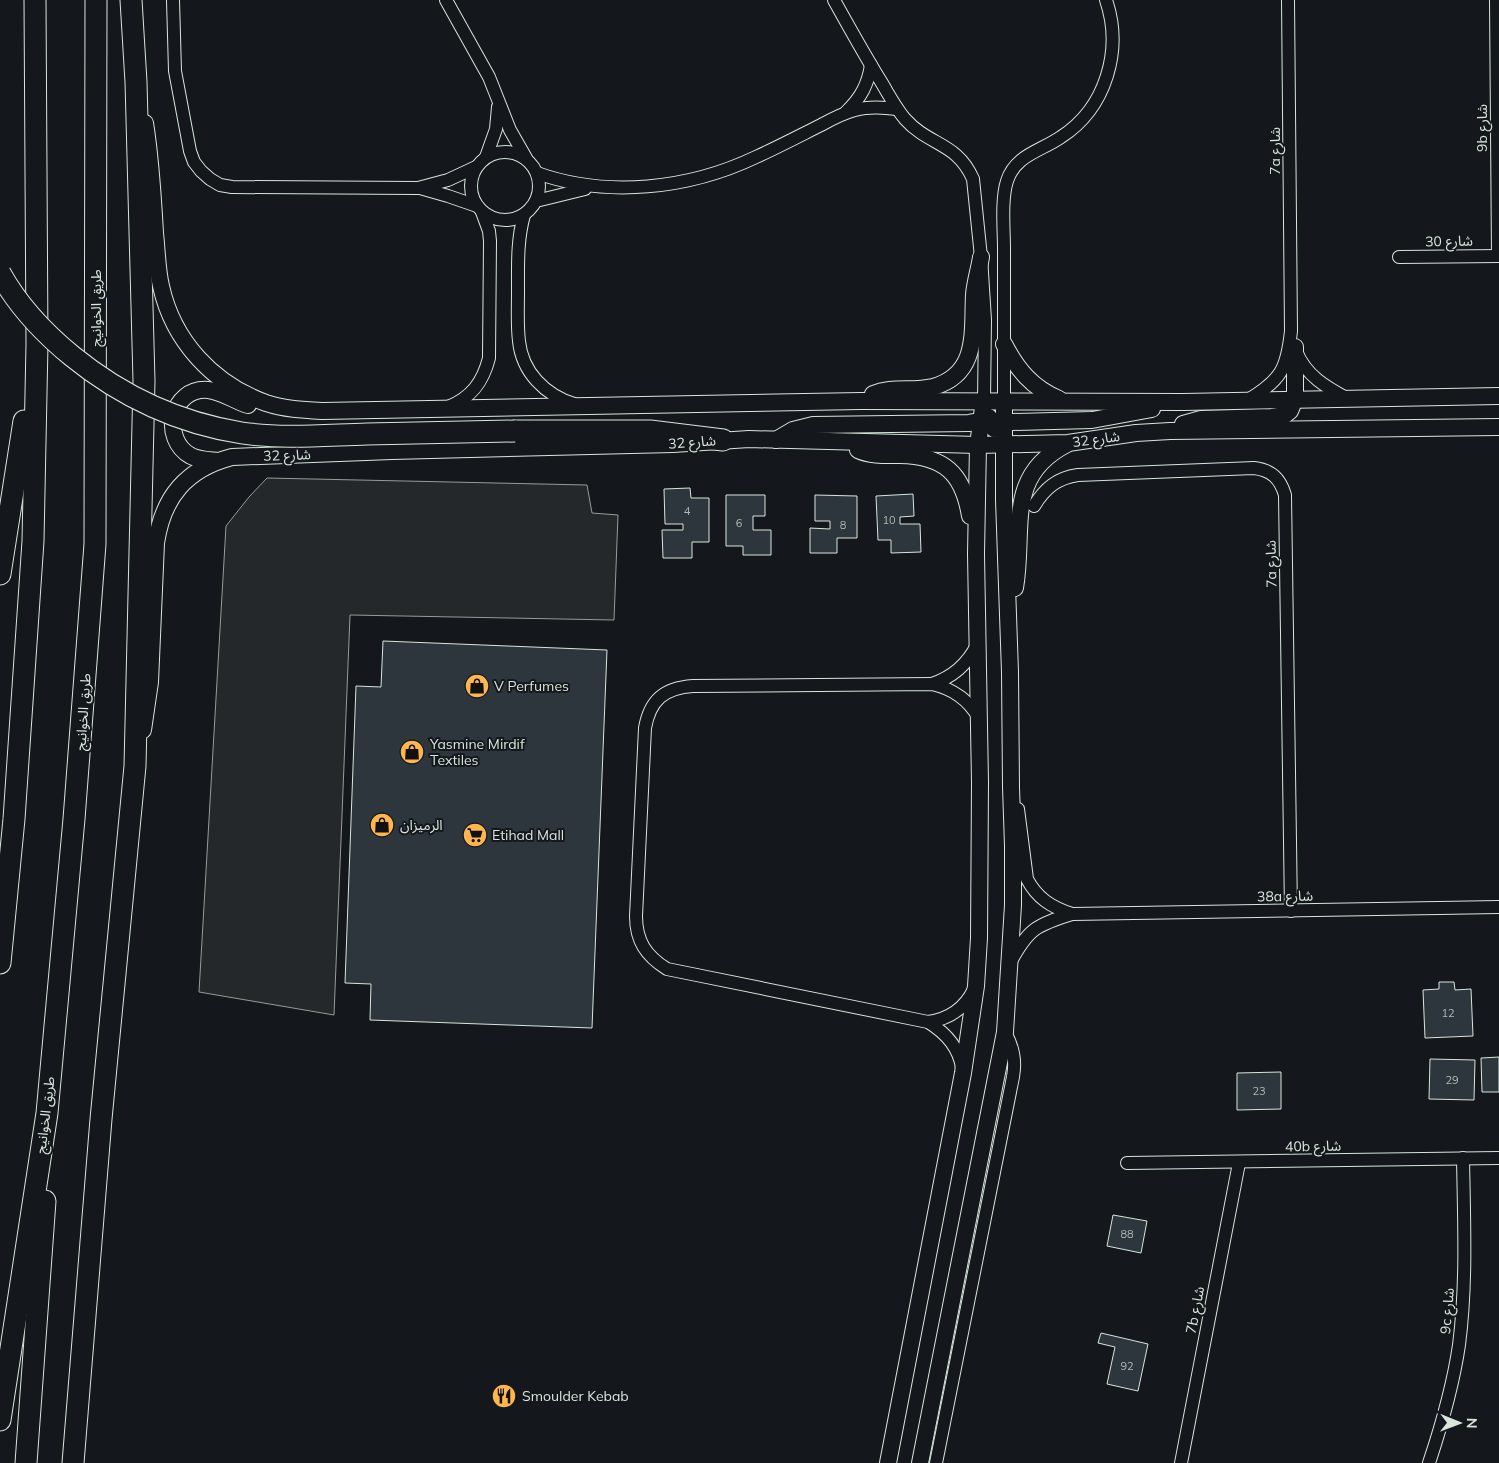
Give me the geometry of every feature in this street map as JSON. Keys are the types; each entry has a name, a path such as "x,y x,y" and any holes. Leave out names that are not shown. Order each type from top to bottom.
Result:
{"highway":[{"path":"0,963 14,819 33,540 37,344 35,0"},
{"name":"طريق الخوانيج","path":"0,1420 47,1113 74,818 95,544 96,0"},
{"path":"74,1463 101,1119 135,766 144,381 136,82 131,0"},
{"path":"0,273 30,314 58,345 90,371 126,394 163,412 202,425 243,433 285,436 515,431 641,431 674,433 723,440"},
{"path":"0,574 37,344"},
{"path":"26,1463 43,1246 47,1113"},
{"path":"62,1463 69,1431 77,1411"}],"street":[{"path":"173,0 175,71 190,151 194,162 201,172 210,179 226,186 243,188 418,188 448,180 476,167 486,157 496,129 498,99"},
{"path":"418,188 448,196 479,209 498,220 516,219 524,215 531,209 539,192 537,173 526,159 510,130 487,72 446,0"},
{"path":"834,0 897,109 917,130 952,151 968,168 975,191 986,320 984,400 978,445 976,554 979,718 979,938 976,986 963,1073 888,1463"},
{"path":"920,1463 1005,1032 1013,896 1011,720 1003,445 1004,217 1006,182 1011,171 1019,161 1062,137 1080,122 1094,104 1105,83 1112,60 1114,37 1111,14 1106,0"},
{"name":"7a شارع","path":"1248,400 1270,386 1283,369 1293,339 1288,0"},
{"name":"9b شارع","path":"1496,0 1498,56 1498,256"},
{"path":"536,201 558,194 595,187 649,186 703,176 754,158 846,112 854,105 864,91 871,65"},
{"path":"136,82 148,138 161,286 169,312 198,359 219,378 242,393 267,404 294,409"},
{"path":"846,112 877,107 897,109"},
{"path":"486,157 502,152 511,152 526,159"},
{"path":"445,409 458,403 474,390 486,372 489,358 490,241 486,221 472,197 470,187 476,167"},
{"path":"537,173 571,183 595,187"},
{"path":"524,215 518,242 519,342 522,357 538,383 550,394 579,406"},
{"name":"شارع 30","path":"1399,257 1498,256"},
{"path":"861,401 878,392 887,390 931,387 942,384 961,369 968,358 972,346 975,286 981,257"},
{"path":"1170,431 1185,423 1201,419 1278,417 1290,411 1295,400 1293,339"},
{"name":"7a شارع","path":"1293,339 1304,365 1310,373 1325,386 1349,400"},
{"path":"1004,344 1018,369 1027,379 1038,389 1063,401"},
{"path":"218,461 193,456 184,451 177,443 173,433 174,418 180,403 187,396 197,392 207,390 254,407 322,411 861,401 1183,402 1499,396"},
{"path":"776,440 793,430 813,425 970,423 981,421 994,413 1004,401"},
{"path":"978,445 990,432 1003,424 1012,422 1092,420 1183,402"},
{"name":"شارع 32","path":"135,766 148,703 156,543 159,525 165,508 175,492 187,479 202,468 218,461 246,456 673,444 723,440 1003,445 1068,443 1136,433 1170,431 1499,427"},
{"path":"845,442 862,452 871,454 924,457 936,461 956,476 967,498 976,554"},
{"path":"1008,614 1016,578 1020,542 1019,520 1024,490 1037,467 1051,453 1068,443"},
{"name":"7a شارع","path":"1034,506 1040,495 1054,482 1062,478 1078,475 1254,468 1271,472 1278,478 1285,495 1291,910"},
{"path":"932,684 952,676 960,669 968,661 978,642"},
{"path":"976,986 968,1000 957,1011 938,1020 928,1022 667,969 654,962 645,951 639,940 636,916 645,728 651,708 664,694 673,689 692,686 932,684 951,690 959,695 970,705 979,718"},
{"name":"38a شارع","path":"1011,787 1017,803 1020,820 1027,879 1032,889 1049,905 1072,914"},
{"name":"38a شارع","path":"1009,965 1022,941 1038,926 1072,914 1499,907"},
{"path":"928,1022 941,1031 952,1043 960,1058 963,1073"},
{"path":"936,1463 1015,1066 1014,1054 1005,1032"},
{"name":"9c شارع","path":"1429,1463 1447,1408 1459,1344 1464,1277 1463,1158"},
{"name":"40b شارع","path":"1127,1163 1240,1163 1499,1158"},
{"name":"7b شارع","path":"1181,1463 1240,1163"}],"shaded area":[{"path":"267,478 587,485 592,513 618,515 614,620 350,615 334,1015 199,992 226,526"}],"building":[{"path":"690,488 691,498 709,498 709,542 692,542 692,558 663,558 662,530 683,530 683,524 665,524 664,489"},
{"path":"913,494 914,516 900,517 900,524 920,524 921,552 891,553 891,540 878,540 876,496"},
{"path":"726,495 765,495 765,516 753,516 753,530 771,530 771,555 743,555 743,546 726,546"},
{"path":"815,495 857,496 857,538 837,538 837,553 810,553 810,528 830,529 830,521 815,521"},
{"name":"Etihad Mall","path":"383,641 607,650 592,1028 370,1020 371,984 345,983 356,686 381,687"},
{"path":"1439,982 1454,982 1455,990 1471,989 1473,1036 1425,1038 1423,990 1439,989"},
{"path":"1499,1057 1499,1092 1482,1092 1481,1058"},
{"path":"1430,1059 1475,1060 1474,1100 1429,1099"},
{"path":"1281,1072 1281,1109 1237,1110 1237,1073"},
{"path":"1113,1215 1147,1221 1141,1253 1107,1246"},
{"path":"1101,1333 1148,1344 1138,1391 1107,1384 1115,1347 1098,1343"}],"place":[{"name":"V Perfumes","path":"477,686"},
{"name":"Yasmine Mirdif Textiles","path":"412,752"},
{"name":"الرميزان","path":"382,825"},
{"name":"Etihad Mall","path":"475,835"},
{"name":"Smoulder Kebab","path":"504,1396"}]}
